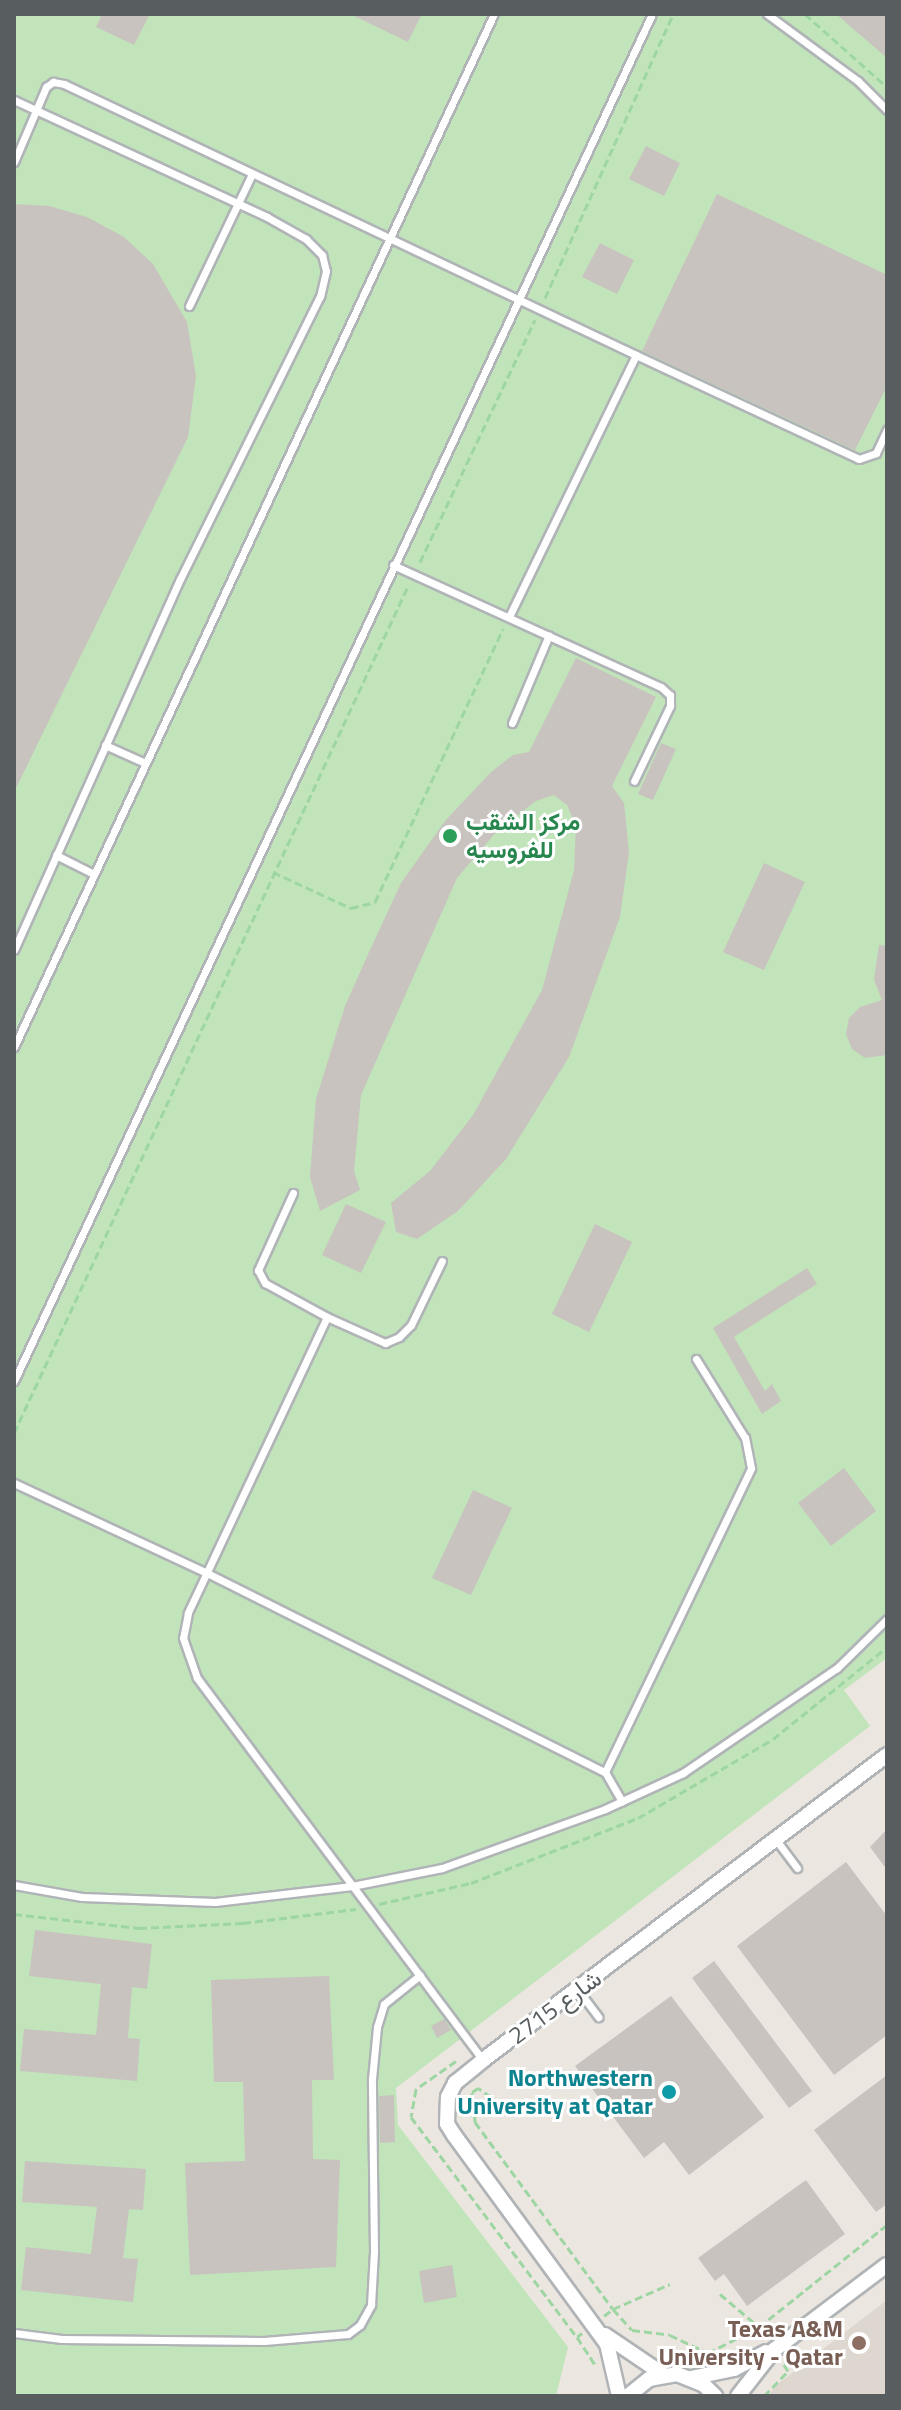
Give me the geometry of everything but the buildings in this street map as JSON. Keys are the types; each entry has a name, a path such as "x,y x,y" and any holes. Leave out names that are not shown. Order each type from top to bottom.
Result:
{"street":[{"name":"شارع 2715","path":"619,2396 616,2366 593,2324 447,2124 455,2083 887,1755"},
{"path":"628,2396 649,2379 664,2375 691,2378 734,2369 777,2346 887,2265"},
{"name":"شارع 2715","path":"593,2324 664,2375"},
{"path":"738,2396 777,2346"},
{"path":"691,2378 715,2396"}],"lane":[{"path":"14,1047 494,14"},
{"path":"14,1381 652,14"},
{"path":"767,14 858,81 887,110"},
{"path":"14,162 46,87 53,82 64,84 388,242 859,459 876,453 887,429"},
{"path":"14,100 306,239 322,255 326,271 320,296 180,579 14,950"},
{"path":"189,306 252,174"},
{"path":"509,617 636,355"},
{"path":"393,565 549,635 670,695 670,706 634,781"},
{"path":"512,723 549,635"},
{"path":"105,745 145,763"},
{"path":"56,855 94,874"},
{"path":"14,1019 25,1024"},
{"path":"293,1193 258,1270 265,1283 327,1317 385,1343 399,1337 411,1325 442,1261"},
{"path":"327,1317 188,1613 183,1638 197,1678 483,2060"},
{"path":"605,1772 751,1468 745,1438 696,1359"},
{"path":"14,1483 207,1573 605,1772 622,1801"},
{"path":"14,1885 82,1897 215,1902 352,1886 442,1868 622,1801 730,1743 837,1668 887,1619"},
{"path":"776,1840 797,1868"},
{"path":"14,2333 62,2339 264,2341 348,2334 360,2325 371,2305 374,2251 372,2079 377,2027 384,2004 420,1975"},
{"path":"578,1990 598,2017"}],"path":[{"path":"14,1433 273,872 540,310 673,14"},
{"path":"805,14 887,87"},
{"path":"273,872 351,908 375,902 509,617"},
{"path":"491,2097 478,2088 472,2092 475,2122 613,2309 632,2330 670,2335 708,2353 759,2327 887,2225"},
{"path":"600,2372 577,2337 613,2309 670,2284"},
{"path":"720,2294 777,2346 788,2371 764,2396"}],"shaded area":[{"name":"Texas A&M University - Qatar","path":"887,2300 887,2396 769,2396 775,2386"}],"green space":[{"name":"مركز الشقب للفروسيه","path":"14,14 887,14 887,1658 844,1690 870,1726 396,2088 398,2125 568,2347 556,2396 14,2396"}],"place":[{"name":"مركز الشقب للفروسيه","path":"450,836"},
{"name":"Northwestern University at Qatar","path":"669,2092"},
{"name":"Texas A&M University - Qatar","path":"859,2343"}]}
